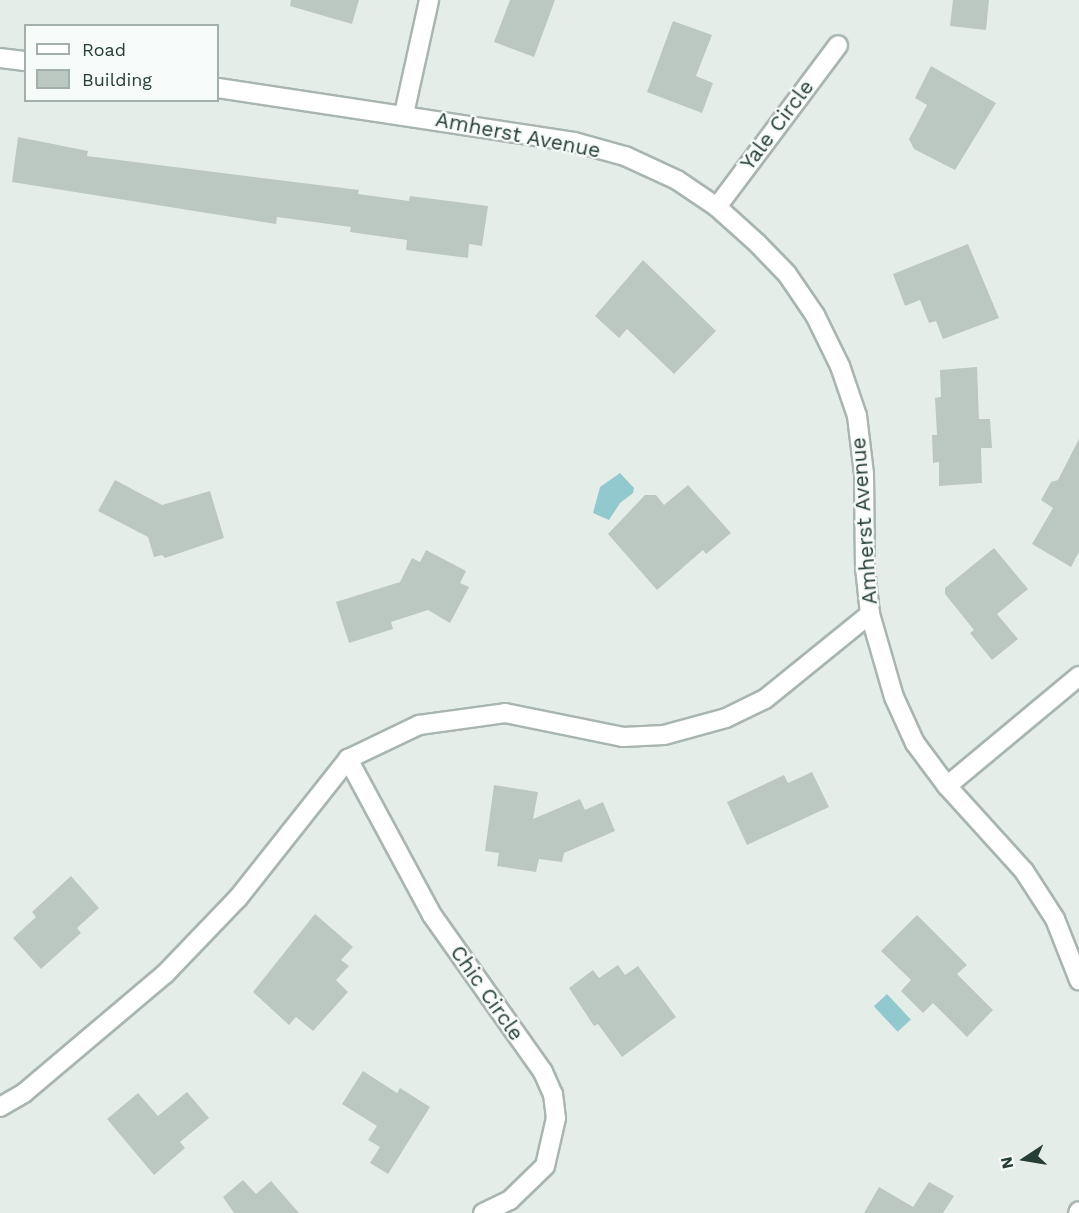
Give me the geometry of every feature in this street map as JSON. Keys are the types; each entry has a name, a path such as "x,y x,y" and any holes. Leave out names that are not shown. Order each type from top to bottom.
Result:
{"street":[{"path":"404,114 429,0"},
{"name":"Yale Circle","path":"717,207 838,45"},
{"path":"0,58 24,61"},
{"name":"Amherst Avenue","path":"219,88 404,114 574,142 625,156 677,180 717,207 786,274 814,315 840,366 856,416 864,474 865,567 870,614 894,697 915,743 947,786 1024,871 1055,920 1079,980"},
{"path":"0,1107 24,1093 165,974 238,898 348,759 419,725 505,714 623,737 675,732 726,718 765,699 870,614"},
{"path":"947,786 1079,676"},
{"name":"Chic Circle","path":"348,759 432,915 543,1072 552,1094 556,1118 545,1166 510,1200 483,1213"}],"water":[{"path":"620,473 634,488 633,493 620,503 609,520 593,513 600,487"},
{"path":"887,994 911,1020 898,1032 874,1006"}],"building":[{"path":"291,0 359,0 352,24 290,6"},
{"path":"510,0 555,0 534,57 494,42"},
{"path":"953,0 989,0 986,30 950,26"},
{"path":"673,21 712,35 696,76 713,83 702,113 647,92"},
{"path":"931,66 996,103 955,170 914,149 909,139 927,105 915,98"},
{"path":"18,137 88,151 87,156 359,190 358,194 409,201 410,196 488,206 482,246 469,244 468,258 406,250 407,240 350,232 351,227 277,217 276,224 12,182"},
{"path":"968,244 999,318 943,339 936,321 929,323 920,300 905,306 893,274"},
{"path":"643,260 716,331 674,374 627,329 619,338 595,316"},
{"path":"977,367 979,419 990,419 992,448 981,448 982,483 939,486 939,462 933,463 932,435 937,435 935,398 941,397 940,370"},
{"path":"1079,439 1079,552 1071,567 1032,544 1053,508 1041,500 1051,482 1058,480"},
{"path":"115,480 162,505 210,491 224,538 165,558 162,555 154,557 148,537 98,511"},
{"path":"688,485 731,533 706,554 703,550 657,590 608,534 645,495 656,495 664,505"},
{"path":"994,548 1028,589 997,614 1018,639 992,660 970,633 974,630 945,594 945,588"},
{"path":"426,550 466,571 460,583 469,587 450,623 428,610 391,622 393,629 349,643 336,602 400,582 412,558 420,562"},
{"path":"812,772 829,807 747,845 727,802 784,775 788,783"},
{"path":"494,785 538,792 533,819 580,799 585,810 603,802 615,831 564,853 562,862 539,859 536,872 497,866 499,853 485,851"},
{"path":"71,876 99,908 77,928 81,933 41,969 13,938 36,917 32,912"},
{"path":"315,914 353,947 341,960 349,966 336,980 348,992 313,1031 296,1017 289,1025 253,992"},
{"path":"917,915 967,965 957,974 993,1010 967,1037 933,1003 923,1013 901,991 911,980 881,951"},
{"path":"618,965 625,975 638,966 676,1017 622,1057 598,1024 594,1026 569,988 593,970 599,978"},
{"path":"363,1071 397,1093 400,1088 430,1107 388,1174 370,1163 380,1147 368,1140 377,1126 342,1104"},
{"path":"187,1092 209,1118 180,1142 185,1148 154,1175 107,1119 138,1093 158,1116"},
{"path":"243,1180 256,1194 271,1181 299,1213 234,1213 223,1197"},
{"path":"929,1182 954,1196 943,1213 864,1213 879,1187 913,1207"}]}
